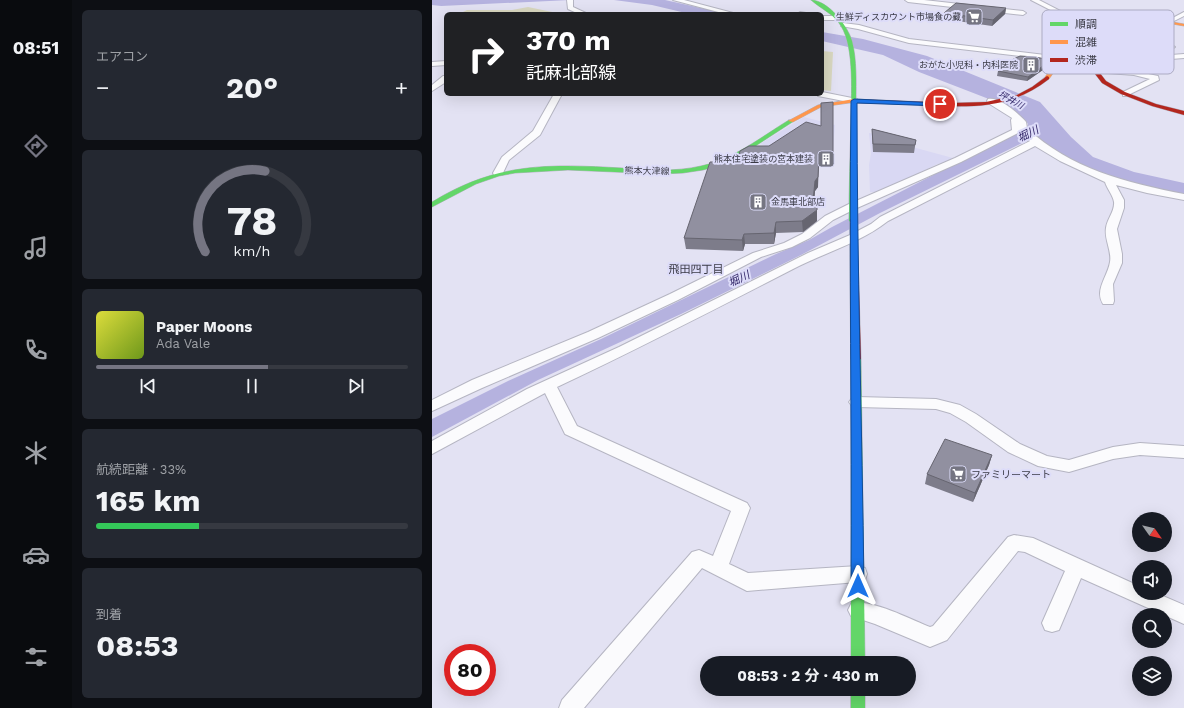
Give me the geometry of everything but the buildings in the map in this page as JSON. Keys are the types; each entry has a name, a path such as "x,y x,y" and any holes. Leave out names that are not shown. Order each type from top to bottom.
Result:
{"main road":[{"path":"813,0 842,25 851,48 854,101 853,208 857,402 858,656"},
{"path":"1174,23 1184,25"},
{"name":"熊本大津線","path":"432,205 465,185 498,173 543,168 683,171 704,167 720,163 735,155 816,107 854,101 965,105 993,101 1022,94 1042,84 1051,74"},
{"path":"1098,74 1106,83 1126,94 1184,113"},
{"path":"858,696 858,708"}],"street":[{"path":"572,0 570,8 580,12"},
{"path":"676,0 726,12"},
{"path":"908,0 1023,13"},
{"path":"1034,0 1054,10"},
{"path":"986,9 993,2"},
{"path":"1174,20 1184,14"},
{"path":"824,19 842,25 858,27 909,41 1042,56"},
{"path":"1174,57 1184,56"},
{"path":"432,64 444,63"},
{"path":"1126,94 1142,87 1156,78 1138,74"},
{"path":"432,89 444,80"},
{"path":"432,89 442,91"},
{"path":"824,95 854,101"},
{"path":"498,173 505,159 537,133 557,96"},
{"path":"993,101 1005,108 1034,141 1077,166 1110,180 1147,190 1184,197"},
{"path":"432,406 477,384 593,336 757,255 794,242 806,236 830,218 1008,136 1017,131 1015,120 1020,124"},
{"path":"432,448 490,415 548,385 631,346 854,234 875,226 884,219 1034,141"},
{"path":"1108,301 1107,284 1116,263 1116,254 1111,229 1119,208 1119,200 1112,189 1110,180"},
{"path":"548,385 571,430 741,508 718,568"},
{"path":"857,402 936,404 948,407 971,418 1014,448 1044,462 1069,466 1113,453 1140,449 1184,452"},
{"path":"858,610 877,615 930,637 940,633 1014,543 1028,544 1184,615"},
{"path":"570,708 699,558 747,582 858,574"},
{"path":"1052,623 1076,567"}],"shaded area":[{"path":"804,117 835,125 833,152 818,151 805,159 760,144"},
{"path":"869,133 876,134 879,138 953,158 937,164 903,182 887,187 878,192 870,192 869,165 871,153"}],"green space":[{"path":"528,7 552,12 463,12 467,10 512,10"},
{"path":"824,51 833,52 831,91 824,90"}],"water":[{"path":"432,0 570,0 441,6 432,5"},
{"path":"614,0 665,0 719,12 682,12 652,5"},
{"path":"824,32 863,39 927,56 1040,102 1071,137 1093,157 1134,172 1184,183 1184,195 1144,186 1106,174 1088,167 1052,149 1034,138 880,213 801,255 681,314 538,380 432,437 432,419 508,381 601,339 776,254 809,240 1027,127 1028,124 1026,121 1007,106 919,72 883,55 824,41"}],"traffic: fast":[{"path":"813,0 832,13 840,21 848,36 851,47 854,94 853,221"},
{"path":"432,205 474,182 515,171 568,168 662,172 703,168 715,165 738,155 791,121"},
{"path":"856,359 858,656"},
{"path":"858,696 858,708"}],"traffic: slow":[{"path":"1174,23 1184,25"},
{"path":"1047,78 1050,74"},
{"path":"791,121 820,106 854,101"}],"traffic: jam":[{"path":"1098,74 1104,82 1123,93 1154,105 1184,113"},
{"path":"854,101 952,104 986,103 1019,96 1047,78"},
{"path":"853,221 856,359"}],"place":[{"name":"生鮮ディスカウント市場食の藏","path":"974,17"},
{"name":"おがた小児科・内科医院","path":"1031,65"},
{"name":"熊本住宅塗装の宮本建装","path":"826,159"},
{"name":"金馬車北部店","path":"758,202"},
{"name":"ファミリーマート","path":"958,474"}],"district":[{"name":"飛田四丁目","path":"696,269"}],"route":[{"path":"858,586 857,402 853,209 854,101 940,104"}],"water label":[{"name":"坪井川","path":"1011,100"},
{"name":"堀川","path":"1028,134"},
{"name":"堀川","path":"739,279"}]}
